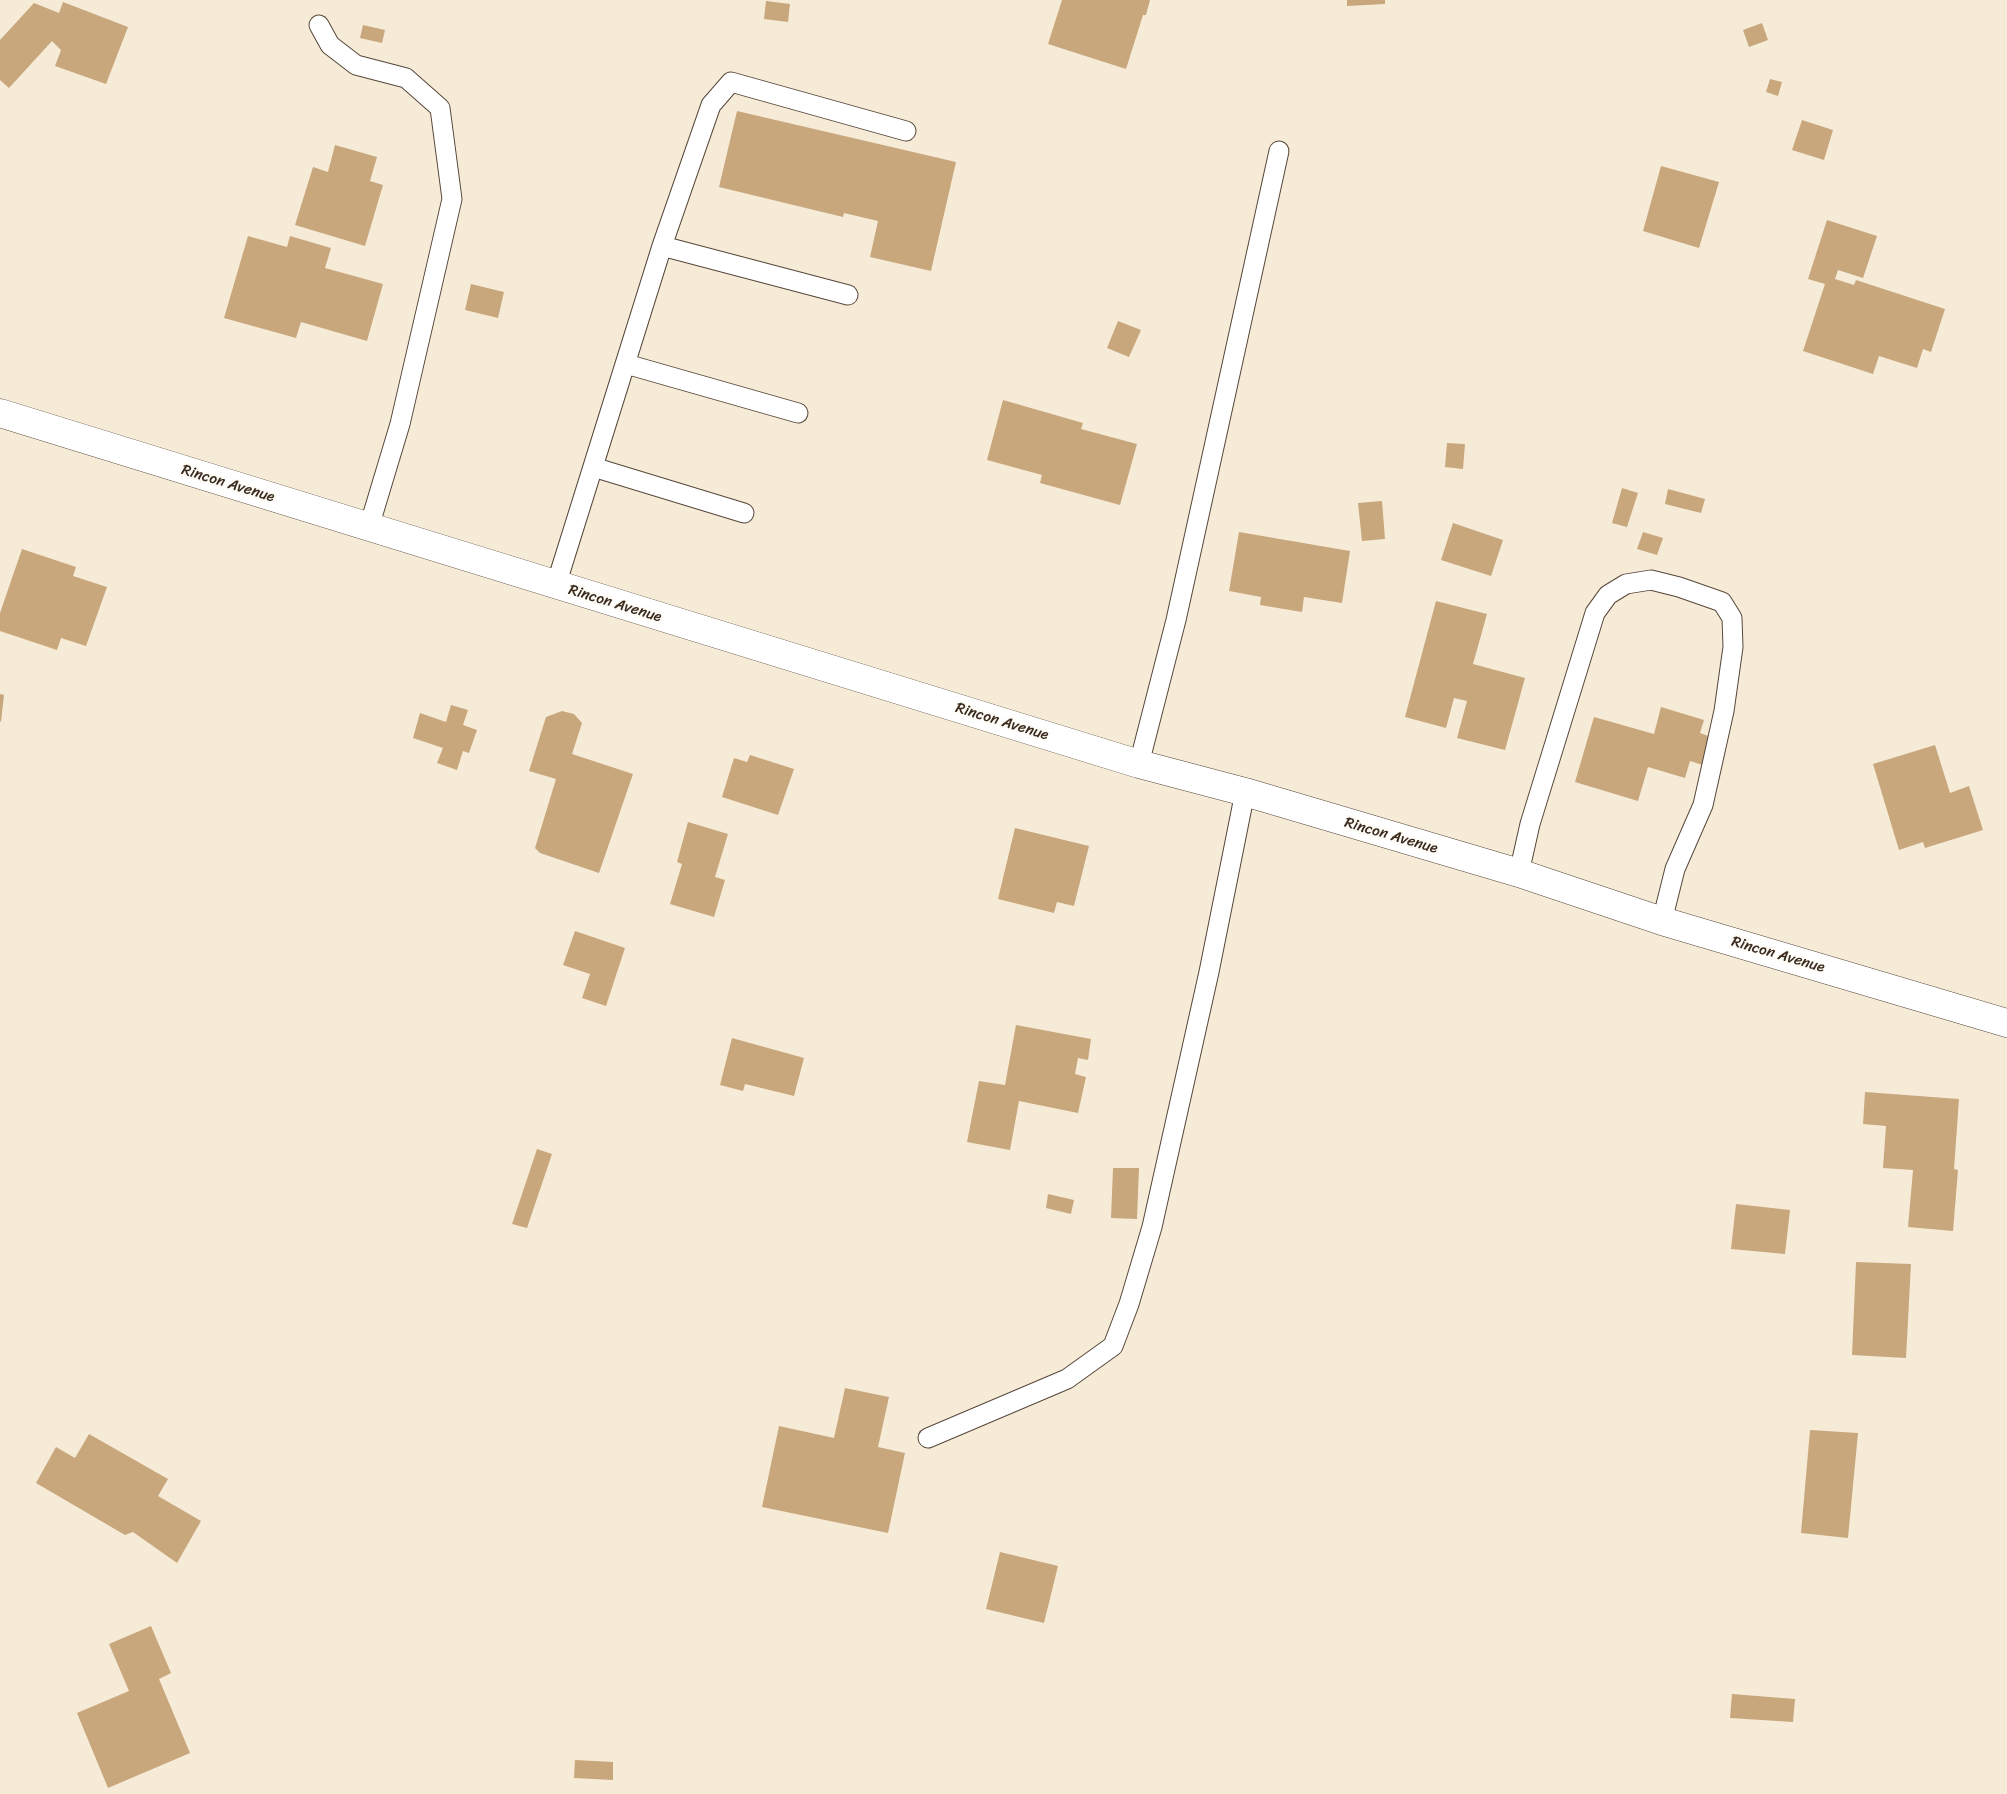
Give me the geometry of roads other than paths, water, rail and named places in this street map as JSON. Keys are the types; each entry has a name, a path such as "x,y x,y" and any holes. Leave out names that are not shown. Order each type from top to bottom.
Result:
{"street":[{"name":"Rincon Avenue","path":"0,413 1139,764 1245,792 1519,873 1662,921 2007,1023"}],"lane":[{"path":"319,25 330,45 356,64 406,78 440,108 452,199 400,424 368,527"},
{"path":"556,585 662,246 711,105 731,82 906,131"},
{"path":"1139,764 1176,620 1279,151"},
{"path":"662,246 848,295"},
{"path":"626,364 798,412"},
{"path":"593,467 744,514"},
{"path":"1519,873 1530,824 1595,613 1608,595 1626,584 1651,580 1678,587 1722,602 1732,618 1733,647 1724,712 1703,805 1675,869 1662,921"},
{"path":"928,1438 1067,1379 1113,1346 1129,1304 1152,1227 1209,972 1245,792"}]}
